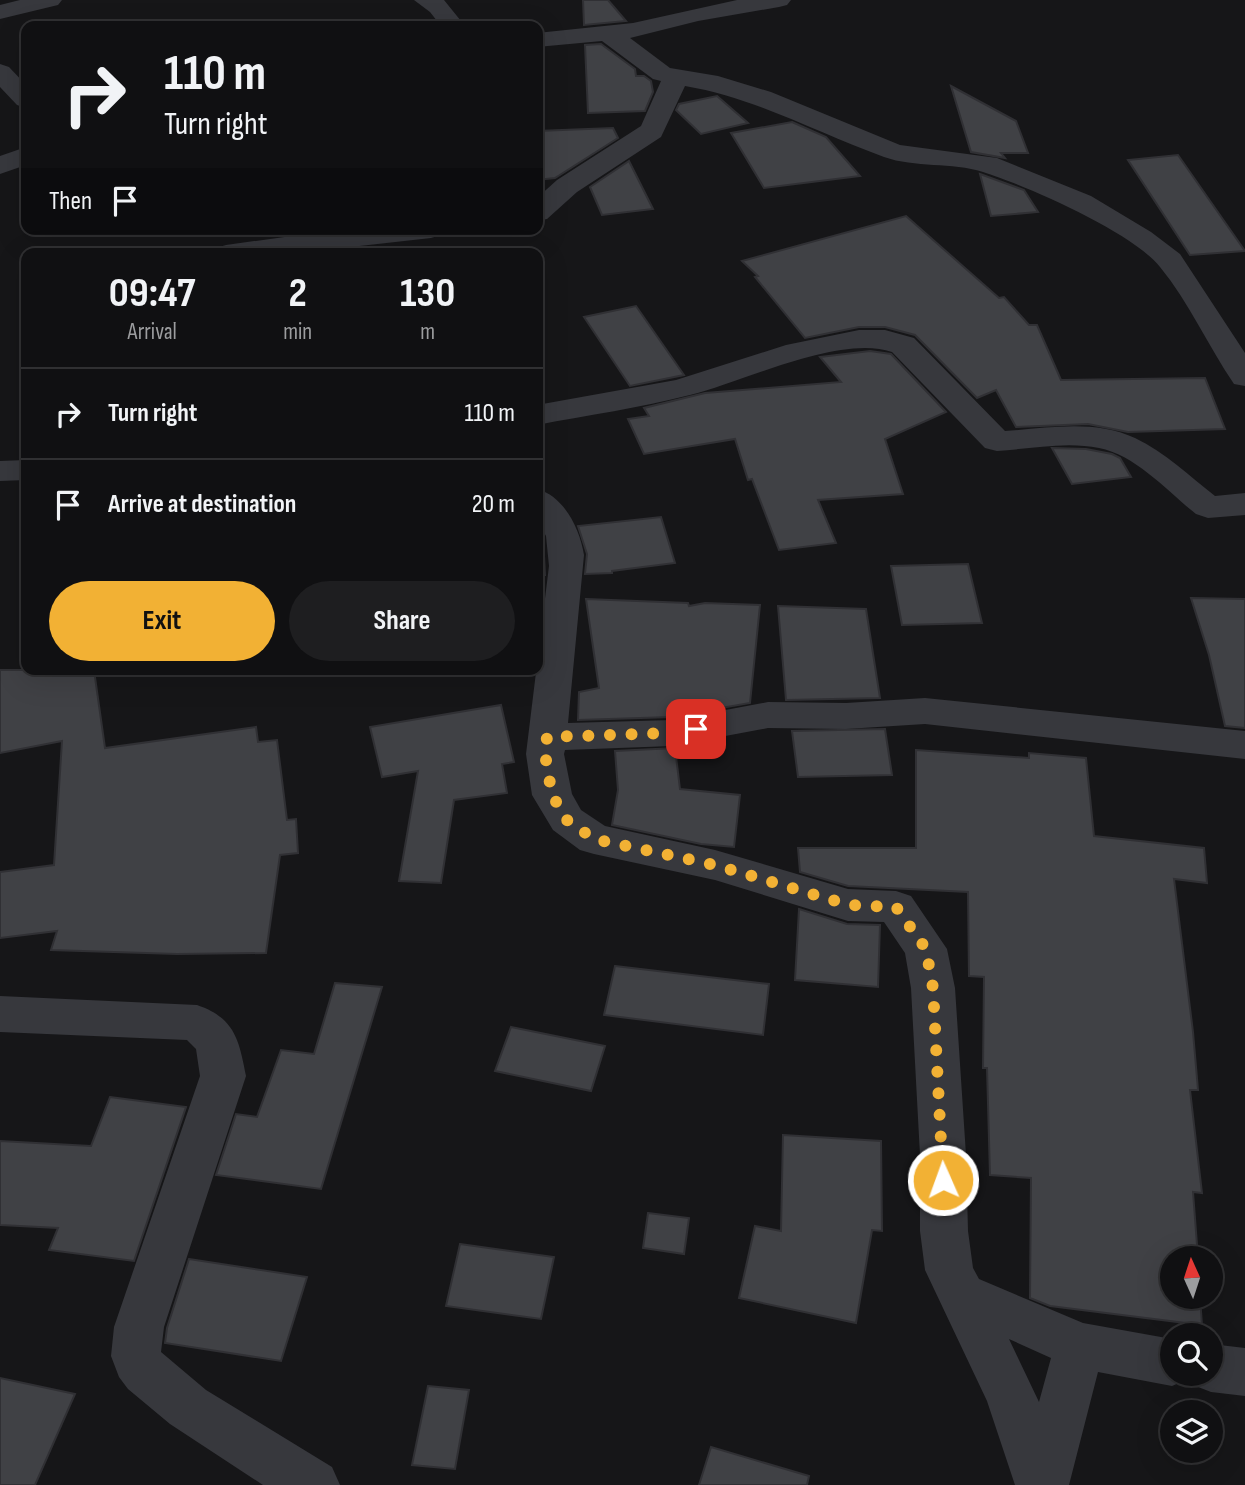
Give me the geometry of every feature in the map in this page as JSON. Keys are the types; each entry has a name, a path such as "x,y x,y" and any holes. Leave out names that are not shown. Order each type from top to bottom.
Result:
{"street":[{"path":"0,12 50,0"},
{"path":"426,0 439,7 449,21"},
{"path":"543,39 608,33 698,14 781,1"},
{"path":"608,33 653,69 762,97 895,152 987,164 1081,202 1141,237 1170,260 1245,377"},
{"path":"0,72 21,95"},
{"path":"543,208 567,186 652,131 676,76"},
{"path":"0,151 21,149"},
{"path":"0,166 21,157"},
{"path":"268,248 370,235"},
{"path":"543,414 684,387 844,341 884,338 896,340 903,345 997,441 1091,437 1111,440 1133,450 1208,506 1245,504"},
{"path":"0,471 21,470"},
{"path":"543,505 554,517 566,539 567,566 545,754 552,795 567,820 594,839 715,865 849,905 896,907 926,949 933,988 948,1270 1011,1396 1042,1483"},
{"path":"547,737 672,733 768,715 846,716 925,711 1245,745"},
{"path":"0,1014 197,1023 217,1041 223,1076 139,1327 136,1359 151,1380 262,1457 313,1485"},
{"path":"961,1295 1080,1346 1160,1360"},
{"path":"1042,1483 1080,1346"},
{"path":"1223,1369 1245,1372"}],"building":[{"path":"583,0 608,0 626,21 584,25"},
{"path":"601,44 635,69 636,76 644,76 651,81 653,92 645,111 588,113 585,45"},
{"path":"951,86 1016,121 1028,153 1001,153 1005,158 971,152"},
{"path":"717,96 748,123 701,134 676,110 679,104"},
{"path":"792,122 826,137 860,176 764,188 731,133"},
{"path":"613,128 618,138 555,178 543,179 543,131"},
{"path":"1178,155 1245,251 1190,255 1128,160"},
{"path":"629,161 653,209 602,215 590,187"},
{"path":"980,174 1024,190 1038,212 991,216"},
{"path":"906,216 999,298 1004,297 1029,325 1037,325 1061,380 1205,378 1225,429 1128,432 1088,424 1016,427 996,390 977,398 915,335 885,327 859,327 805,338 755,277 758,276 742,261"},
{"path":"636,306 684,375 630,386 584,317"},
{"path":"870,351 891,354 946,412 885,439 903,494 818,500 836,543 779,550 752,479 748,480 735,439 644,454 628,419 649,416 644,408 705,393 841,382 820,357"},
{"path":"1052,448 1086,449 1112,454 1120,458 1131,477 1072,484"},
{"path":"661,517 675,563 612,573 585,574 587,554 578,526"},
{"path":"543,537 545,575 543,575"},
{"path":"968,564 982,623 902,625 891,566"},
{"path":"1191,598 1245,599 1245,728 1225,726 1209,655"},
{"path":"586,599 688,603 689,606 705,603 760,605 750,703 670,714 671,717 578,720 579,692 599,688"},
{"path":"778,606 866,609 880,698 786,700"},
{"path":"0,670 21,670 21,675 95,675 105,748 256,727 258,742 277,740 287,820 296,819 298,853 280,855 266,953 177,954 51,950 57,931 0,938 0,872 54,865 62,741 0,753"},
{"path":"501,705 514,762 502,764 507,793 454,800 441,883 399,881 418,771 382,777 370,727"},
{"path":"885,729 892,775 798,777 792,731"},
{"path":"675,748 680,789 740,795 734,847 701,844 612,825 618,790 615,751"},
{"path":"916,750 1029,758 1029,753 1086,758 1094,836 1204,848 1207,883 1174,879 1198,1090 1190,1090 1202,1193 1193,1192 1197,1246 1160,1246 1160,1309 1201,1309 1202,1323 1050,1306 1030,1298 1031,1178 990,1175 987,1068 983,1068 984,977 969,976 968,892 848,886 800,872 798,848 916,848"},
{"path":"799,909 847,924 880,925 878,987 795,980"},
{"path":"615,966 769,984 763,1035 604,1015"},
{"path":"335,983 382,987 321,1189 216,1175 236,1114 257,1117 281,1050 314,1054"},
{"path":"511,1027 605,1046 591,1091 495,1071"},
{"path":"110,1097 186,1107 134,1261 49,1250 58,1228 0,1225 0,1141 91,1146"},
{"path":"783,1135 881,1141 882,1231 872,1230 856,1323 739,1298 755,1226 781,1231"},
{"path":"648,1213 689,1218 684,1254 643,1248"},
{"path":"460,1244 554,1257 541,1319 446,1306"},
{"path":"189,1259 307,1277 281,1361 165,1343 167,1328"},
{"path":"0,1378 75,1394 35,1485 0,1485"},
{"path":"428,1386 469,1390 455,1469 412,1465"},
{"path":"711,1447 809,1476 807,1485 699,1485"}],"route":[{"path":"696,729 672,733 547,737 545,754 552,795 567,820 594,839 715,865 849,905 896,907 926,949 933,988 943,1180"}]}
